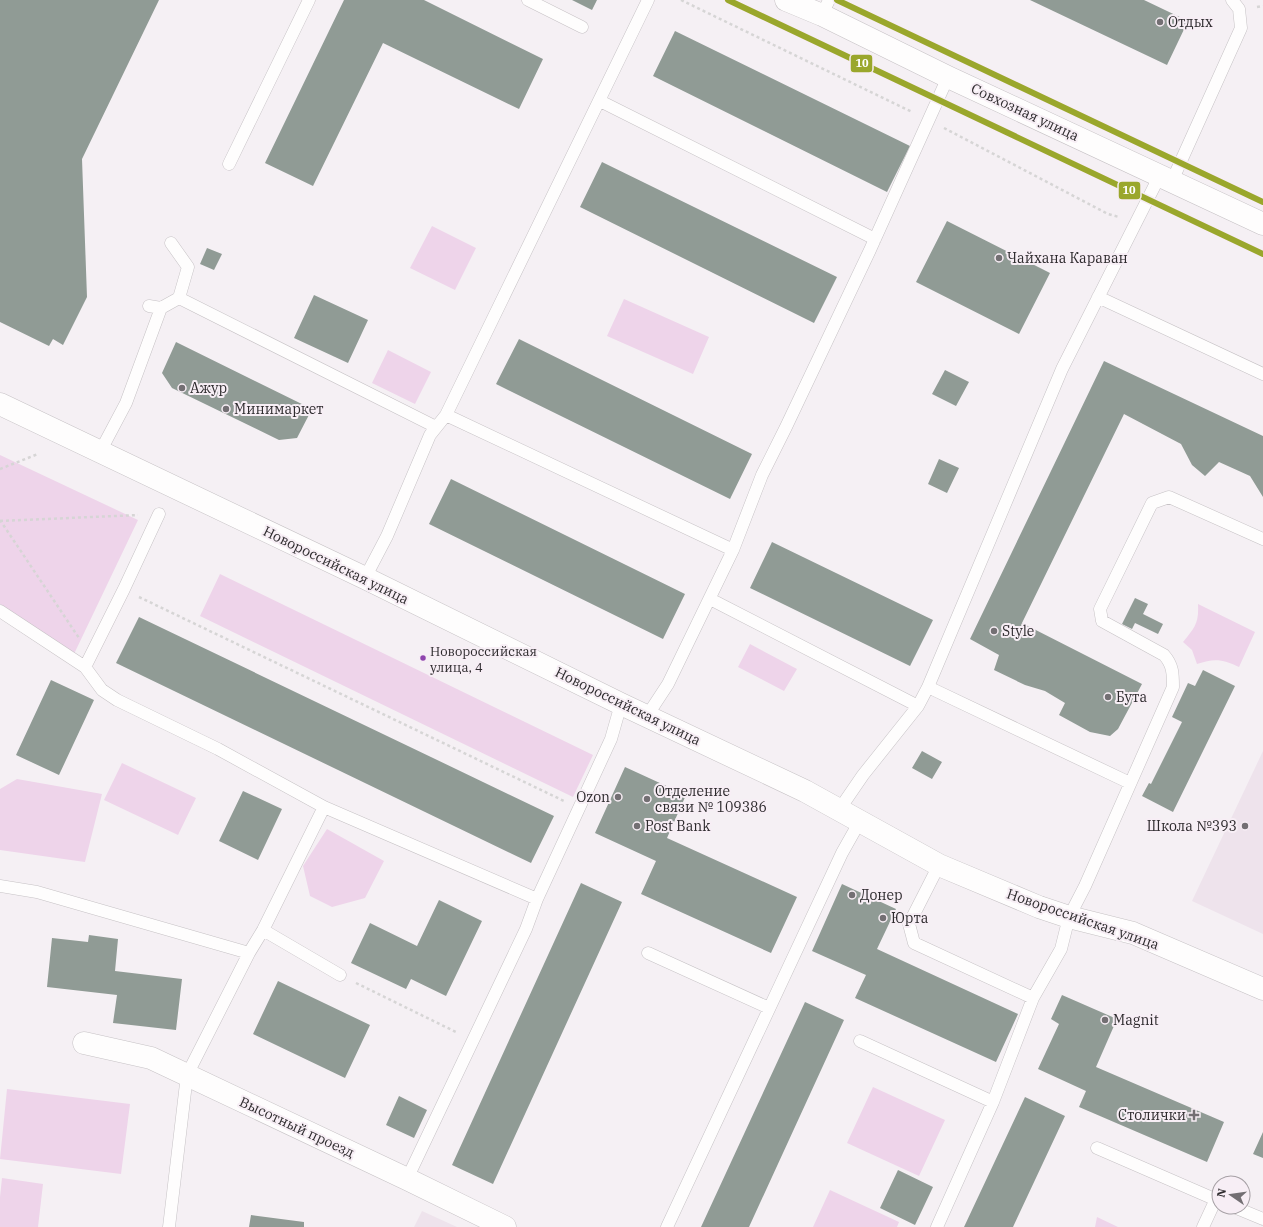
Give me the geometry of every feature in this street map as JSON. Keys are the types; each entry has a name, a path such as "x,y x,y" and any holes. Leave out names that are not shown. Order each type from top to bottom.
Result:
{"street":[{"name":"Совхозная улица","path":"786,0 825,8 948,77 1263,224"},
{"name":"Новороссийская улица","path":"0,404 365,578 622,704 805,791 939,865 1038,907 1069,917 1133,933 1263,989"},
{"name":"Высотный проезд","path":"84,1043 151,1058 505,1227"}],"lane":[{"path":"229,164 309,0"},
{"path":"528,0 582,27"},
{"path":"365,578 387,536 430,435 446,415 648,0"},
{"path":"839,810 863,775 918,706 928,687 1062,369 1136,223 1166,178 1241,28 1239,9 1232,0"},
{"path":"648,716 668,684 710,599 733,550 762,475 875,239 948,77"},
{"path":"600,101 875,239"},
{"path":"171,243 188,267 179,298"},
{"path":"1098,297 1263,374"},
{"path":"100,452 126,403 155,307 179,298 190,302 436,427"},
{"path":"446,415 733,550"},
{"path":"936,1227 993,1102 1033,998 1061,948 1069,917 1173,687 1173,673 1170,662 1164,655 1102,621 1100,609 1152,503 1170,497 1263,539"},
{"path":"85,667 159,514"},
{"path":"710,599 918,706"},
{"path":"0,611 85,667 102,690 117,700 218,750 324,807 536,899"},
{"path":"928,687 1130,783"},
{"path":"407,1179 526,929 536,899 611,739 622,704"},
{"path":"169,1227 187,1075 249,953 263,930 324,807"},
{"path":"667,1227 842,853 860,821"},
{"path":"939,865 909,924 914,943 1033,998"},
{"path":"0,886 37,892 249,953"},
{"path":"263,930 340,975"},
{"path":"648,953 769,1008"},
{"path":"860,1041 993,1102"},
{"path":"1097,1148 1211,1197"},
{"path":"1203,1227 1211,1212"},
{"path":"1251,1214 1263,1219"}],"path":[{"path":"681,0 929,120 1108,214 1136,223"},
{"path":"0,469 38,454"},
{"path":"0,520 159,514"},
{"path":"0,520 91,655"},
{"path":"124,589 578,808"},
{"path":"340,975 473,1040"}],"shaded area":[{"path":"432,226 476,248 455,290 410,268"},
{"path":"624,299 709,337 693,374 607,336"},
{"path":"388,350 431,372 415,404 372,383"},
{"path":"0,455 138,520 74,654 0,604"},
{"path":"220,574 593,755 573,797 200,616"},
{"path":"1198,604 1255,632 1239,667 1228,662 1218,660 1197,664 1192,650 1183,642 1191,632 1197,620"},
{"path":"750,644 797,669 784,691 738,667"},
{"name":"Школа №393","path":"1263,751 1263,934 1192,901"},
{"path":"122,763 196,798 178,835 104,800"},
{"path":"17,779 102,794 85,862 0,850 0,789"},
{"path":"327,829 384,861 365,898 332,907 310,896 303,866"},
{"path":"873,1087 945,1120 919,1176 847,1143"},
{"path":"7,1089 130,1104 121,1174 0,1159"},
{"path":"2,1178 43,1184 38,1227 0,1227 0,1197"},
{"path":"830,1190 899,1222 897,1227 813,1227"},
{"path":"422,1211 457,1227 414,1227"},
{"path":"1097,1217 1118,1227 1095,1227"}],"building":[{"path":"0,0 159,0 82,159 87,297 63,345 53,339 49,346 0,322"},
{"path":"344,0 424,0 543,59 519,109 383,43 313,186 265,163"},
{"path":"572,0 597,0 592,10"},
{"path":"1030,0 1144,0 1188,21 1167,65"},
{"path":"675,31 910,146 887,192 653,76"},
{"path":"602,162 837,277 814,323 580,207"},
{"path":"947,221 1050,273 1019,334 916,282"},
{"path":"207,248 222,254 214,270 200,264"},
{"path":"314,295 368,320 348,363 294,338"},
{"path":"519,339 752,454 730,499 496,384"},
{"path":"176,342 312,409 297,438 279,440 172,388 162,373"},
{"path":"1104,361 1263,436 1263,497 1250,476 1219,462 1205,476 1192,465 1181,444 1124,414 1022,623 1142,684 1118,729 1110,736 1090,732 1059,715 1065,703 1045,691 1025,685 994,670 999,655 970,639"},
{"path":"945,370 969,382 956,406 932,394"},
{"path":"939,459 959,468 947,493 928,484"},
{"path":"451,479 685,594 663,639 429,524"},
{"path":"772,542 933,620 910,666 750,588"},
{"path":"1135,598 1148,604 1143,614 1163,624 1158,634 1135,623 1132,629 1122,624"},
{"path":"139,617 554,816 531,863 116,663"},
{"path":"1203,670 1235,686 1173,812 1142,796 1149,783 1151,784 1182,722 1172,717 1188,683 1195,686"},
{"path":"51,680 94,700 59,775 16,755"},
{"path":"922,751 942,762 932,779 912,768"},
{"path":"625,767 686,795 667,838 797,897 771,953 641,894 656,861 595,833"},
{"path":"243,791 282,809 258,860 219,841"},
{"path":"581,883 622,902 493,1184 452,1165"},
{"path":"842,884 896,909 877,949 1018,1014 996,1062 855,998 866,975 812,951"},
{"path":"439,900 482,921 446,996 411,979 406,989 351,963 370,923 417,946"},
{"path":"89,935 118,939 115,971 182,979 176,1030 113,1023 117,995 47,987 52,938 88,942"},
{"path":"278,981 370,1025 345,1078 253,1034"},
{"path":"1062,995 1117,1019 1096,1067 1224,1122 1207,1162 1079,1107 1086,1091 1038,1069 1059,1024 1051,1019"},
{"path":"805,1002 844,1020 749,1227 701,1227"},
{"path":"399,1096 427,1110 414,1138 386,1125"},
{"path":"1025,1097 1065,1116 1013,1227 964,1227"},
{"path":"1263,1132 1263,1158 1253,1154"},
{"path":"898,1170 933,1187 915,1225 880,1208"},
{"path":"251,1215 304,1222 304,1227 249,1227"}],"transit line":[{"name":"10","path":"728,0 1263,254"},
{"name":"10","path":"837,0 1263,202"}],"place":[{"name":"Отдых","path":"1160,22"},
{"name":"Чайхана Караван","path":"999,258"},
{"name":"Ажур","path":"182,388"},
{"name":"Минимаркет","path":"226,409"},
{"name":"Style","path":"994,631"},
{"name":"Новороссийская улица, 4","path":"423,658"},
{"name":"Бута","path":"1108,697"},
{"name":"Ozon","path":"618,797"},
{"name":"Отделение связи № 109386","path":"647,799"},
{"name":"Post Bank","path":"637,826"},
{"name":"Школа №393","path":"1245,826"},
{"name":"Донер","path":"852,895"},
{"name":"Юрта","path":"883,918"},
{"name":"Magnit","path":"1105,1020"},
{"name":"Столички","path":"1194,1115"}]}
